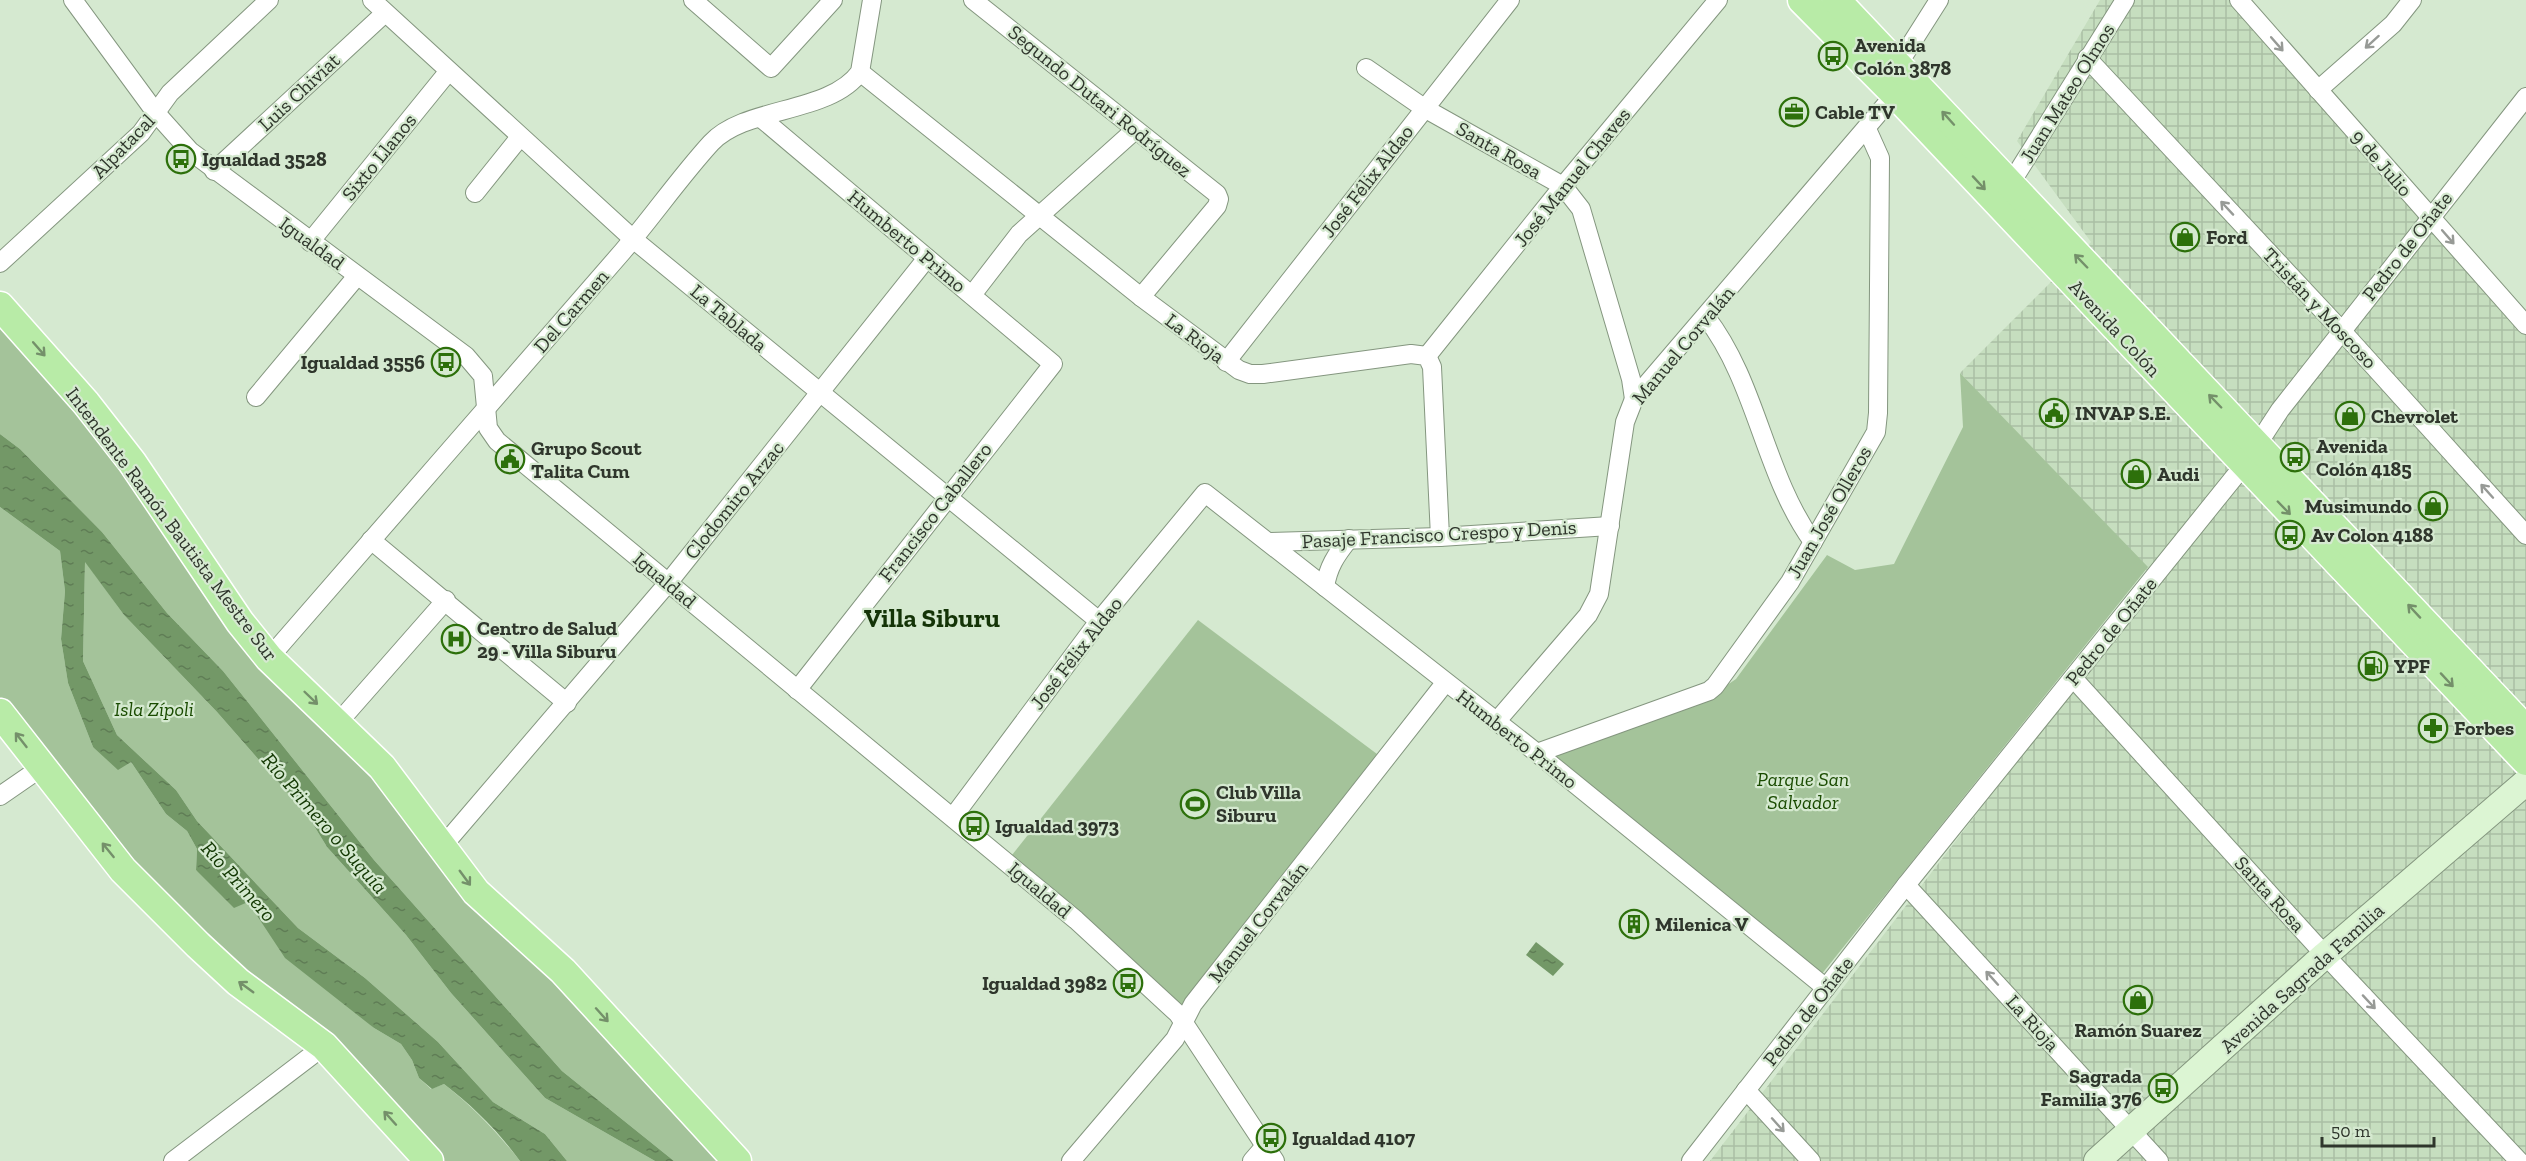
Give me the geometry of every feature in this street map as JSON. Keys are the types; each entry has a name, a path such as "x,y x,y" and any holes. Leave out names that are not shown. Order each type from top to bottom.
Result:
{"main road":[{"name":"Avenida Colón","path":"1802,0 2526,730"},
{"name":"Avenida Colón","path":"1836,0 1899,63 2526,761"},
{"name":"Intendente Ramón Bautista Mestre Sur","path":"0,306 86,403 132,462 240,622 269,658 382,768 476,892 563,971 737,1161"},
{"path":"0,713 123,870 238,982 324,1046 429,1161"},
{"name":"Avenida Sagrada Familia","path":"2097,1161 2135,1135 2518,790"},
{"name":"Avenida Sagrada Familia","path":"2115,1161 2135,1135"}],"street":[{"name":"Igualdad","path":"73,0 156,113 190,151 466,356 483,376 488,428 497,441 1076,920 1184,1021 1270,1153"},
{"name":"Alpatacal","path":"0,263 141,133 170,93 269,0"},
{"path":"693,0 771,68 833,0"},
{"path":"860,72 872,0"},
{"name":"Segundo Dutari Rodríguez","path":"973,0 1217,194 1219,199 1217,206 1141,297"},
{"name":"José Félix Aldao","path":"1226,363 1510,0"},
{"name":"José Manuel Chaves","path":"1427,356 1563,186 1718,0"},
{"path":"1899,63 1939,0"},
{"name":"Juan Mateo Olmos","path":"2009,186 2125,0"},
{"name":"9 de Julio","path":"2239,0 2525,321"},
{"path":"2318,90 2393,24 2412,0"},
{"name":"La Tablada","path":"378,6 633,239 1099,621"},
{"name":"Luis Chiviat","path":"214,171 378,6"},
{"name":"Tristán y Moscoso","path":"2087,58 2341,330 2526,535"},
{"name":"Santa Rosa","path":"1366,68 1424,108 1563,186 1581,209 1631,379 1634,399"},
{"name":"Sixto Llanos","path":"310,242 448,72"},
{"name":"Del Carmen","path":"269,658 633,239 713,141 724,132 839,90 853,81 860,72"},
{"name":"La Rioja","path":"860,72 1226,363 1250,374 1263,374 1411,354 1427,356"},
{"name":"Manuel Corvalán","path":"1496,722 1593,606 1599,594 1625,422 1634,399 1896,94"},
{"name":"Pedro de Oñate","path":"1691,1161 1906,885 2250,454 2341,330 2526,97"},
{"name":"Humberto Primo","path":"761,118 1053,364"},
{"name":"Juan José Olleros","path":"1537,753 1709,691 1716,686 1790,582 1878,425 1880,158 1867,129"},
{"path":"972,295 1019,234 1135,130"},
{"path":"475,193 520,137"},
{"name":"Clodomiro Arzac","path":"442,847 668,583 927,258"},
{"path":"255,397 357,276"},
{"path":"1706,317 1725,343 1794,515 1813,542"},
{"path":"1427,356 1432,367 1440,537"},
{"name":"Francisco Caballero","path":"797,690 1053,364"},
{"name":"José Félix Aldao","path":"953,817 1099,621 1205,493"},
{"name":"Humberto Primo","path":"1205,493 1537,753 1826,988"},
{"name":"Pasaje Francisco Crespo y Denis","path":"1268,542 1440,537 1610,526"},
{"path":"1325,587 1328,571 1335,556 1349,539"},
{"path":"371,540 446,600 567,703"},
{"path":"337,724 446,600"},
{"name":"Santa Rosa","path":"2073,678 2330,960 2519,1161"},
{"name":"Manuel Corvalán","path":"1071,1161 1175,1039 1193,1004 1445,682"},
{"path":"0,796 42,767"},
{"name":"La Rioja","path":"1906,885 2159,1161"},
{"path":"172,1161 324,1046"},
{"path":"1746,1090 1811,1161"},
{"path":"1252,1161 1270,1153"}],"shaded area":[{"path":"2100,0 2235,0 2526,323 2526,1161 1710,1161 2156,580 1960,373 2091,242 2017,141"}],"green space":[{"path":"0,306 240,622 737,1161 674,1161 562,1071 374,860 223,671 167,613 102,532 20,449 0,434"},
{"name":"Parque San Salvador","path":"1960,373 2148,567 1821,975 1551,752 1696,706 1736,679 1827,555 1855,570 1894,564 1963,427"},
{"path":"0,507 60,551 65,591 61,639 68,683 93,747 131,762 166,814 187,831 197,849 196,870 248,902 350,1006 374,1028 401,1044 412,1060 419,1078 431,1089 444,1084 455,1093 484,1120 520,1161 429,1161 238,982 0,713"},
{"name":"Isla Zípoli","path":"85,561 124,615 217,712 308,816 327,847 406,935 451,993 545,1098 655,1161 567,1161 545,1134 493,1102 438,1042 365,978 298,928 197,821 176,790 117,735 83,661"},
{"name":"Club Villa Siburu","path":"1198,620 1377,754 1181,1007 1012,855"}],"water":[{"path":"0,434 20,449 102,532 167,613 223,671 374,860 562,1071 674,1161 655,1161 545,1098 451,993 406,935 327,847 308,816 217,712 124,615 85,562 83,661 117,735 176,790 197,821 298,928 365,978 438,1042 493,1102 545,1134 567,1161 520,1161 494,1129 455,1092 444,1084 432,1089 419,1078 412,1060 401,1044 374,1028 285,958 248,902 234,908 196,870 197,849 187,831 166,814 131,762 118,770 93,747 68,683 61,639 65,591 60,551 0,507"},
{"path":"1536,942 1564,964 1553,976 1526,955"}],"place":[{"name":"Avenida Colón 3878","path":"1833,56"},
{"name":"Cable TV","path":"1794,112"},
{"name":"Igualdad 3528","path":"181,159"},
{"name":"Ford","path":"2185,237"},
{"name":"Igualdad 3556","path":"446,362"},
{"name":"INVAP S.E.","path":"2054,413"},
{"name":"Chevrolet","path":"2350,416"},
{"name":"Avenida Colón 4185","path":"2295,457"},
{"name":"Grupo Scout Talita Cum","path":"510,459"},
{"name":"Audi","path":"2136,474"},
{"name":"Musimundo","path":"2433,506"},
{"name":"Av Colon 4188","path":"2290,535"},
{"name":"Centro de Salud 29 - Villa Siburu","path":"456,639"},
{"name":"YPF","path":"2373,666"},
{"name":"Forbes","path":"2433,728"},
{"name":"Club Villa Siburu","path":"1195,804"},
{"name":"Igualdad 3973","path":"974,826"},
{"name":"Milenica V","path":"1634,924"},
{"name":"Igualdad 3982","path":"1128,983"},
{"name":"Ramón Suarez","path":"2138,1000"},
{"name":"Sagrada Familia 376","path":"2163,1088"},
{"name":"Igualdad 4107","path":"1271,1138"}],"district":[{"name":"Villa Siburu","path":"932,618"}],"water label":[{"name":"Río Primero o Suquía","path":"325,823"},
{"name":"Río Primero","path":"239,881"}]}
